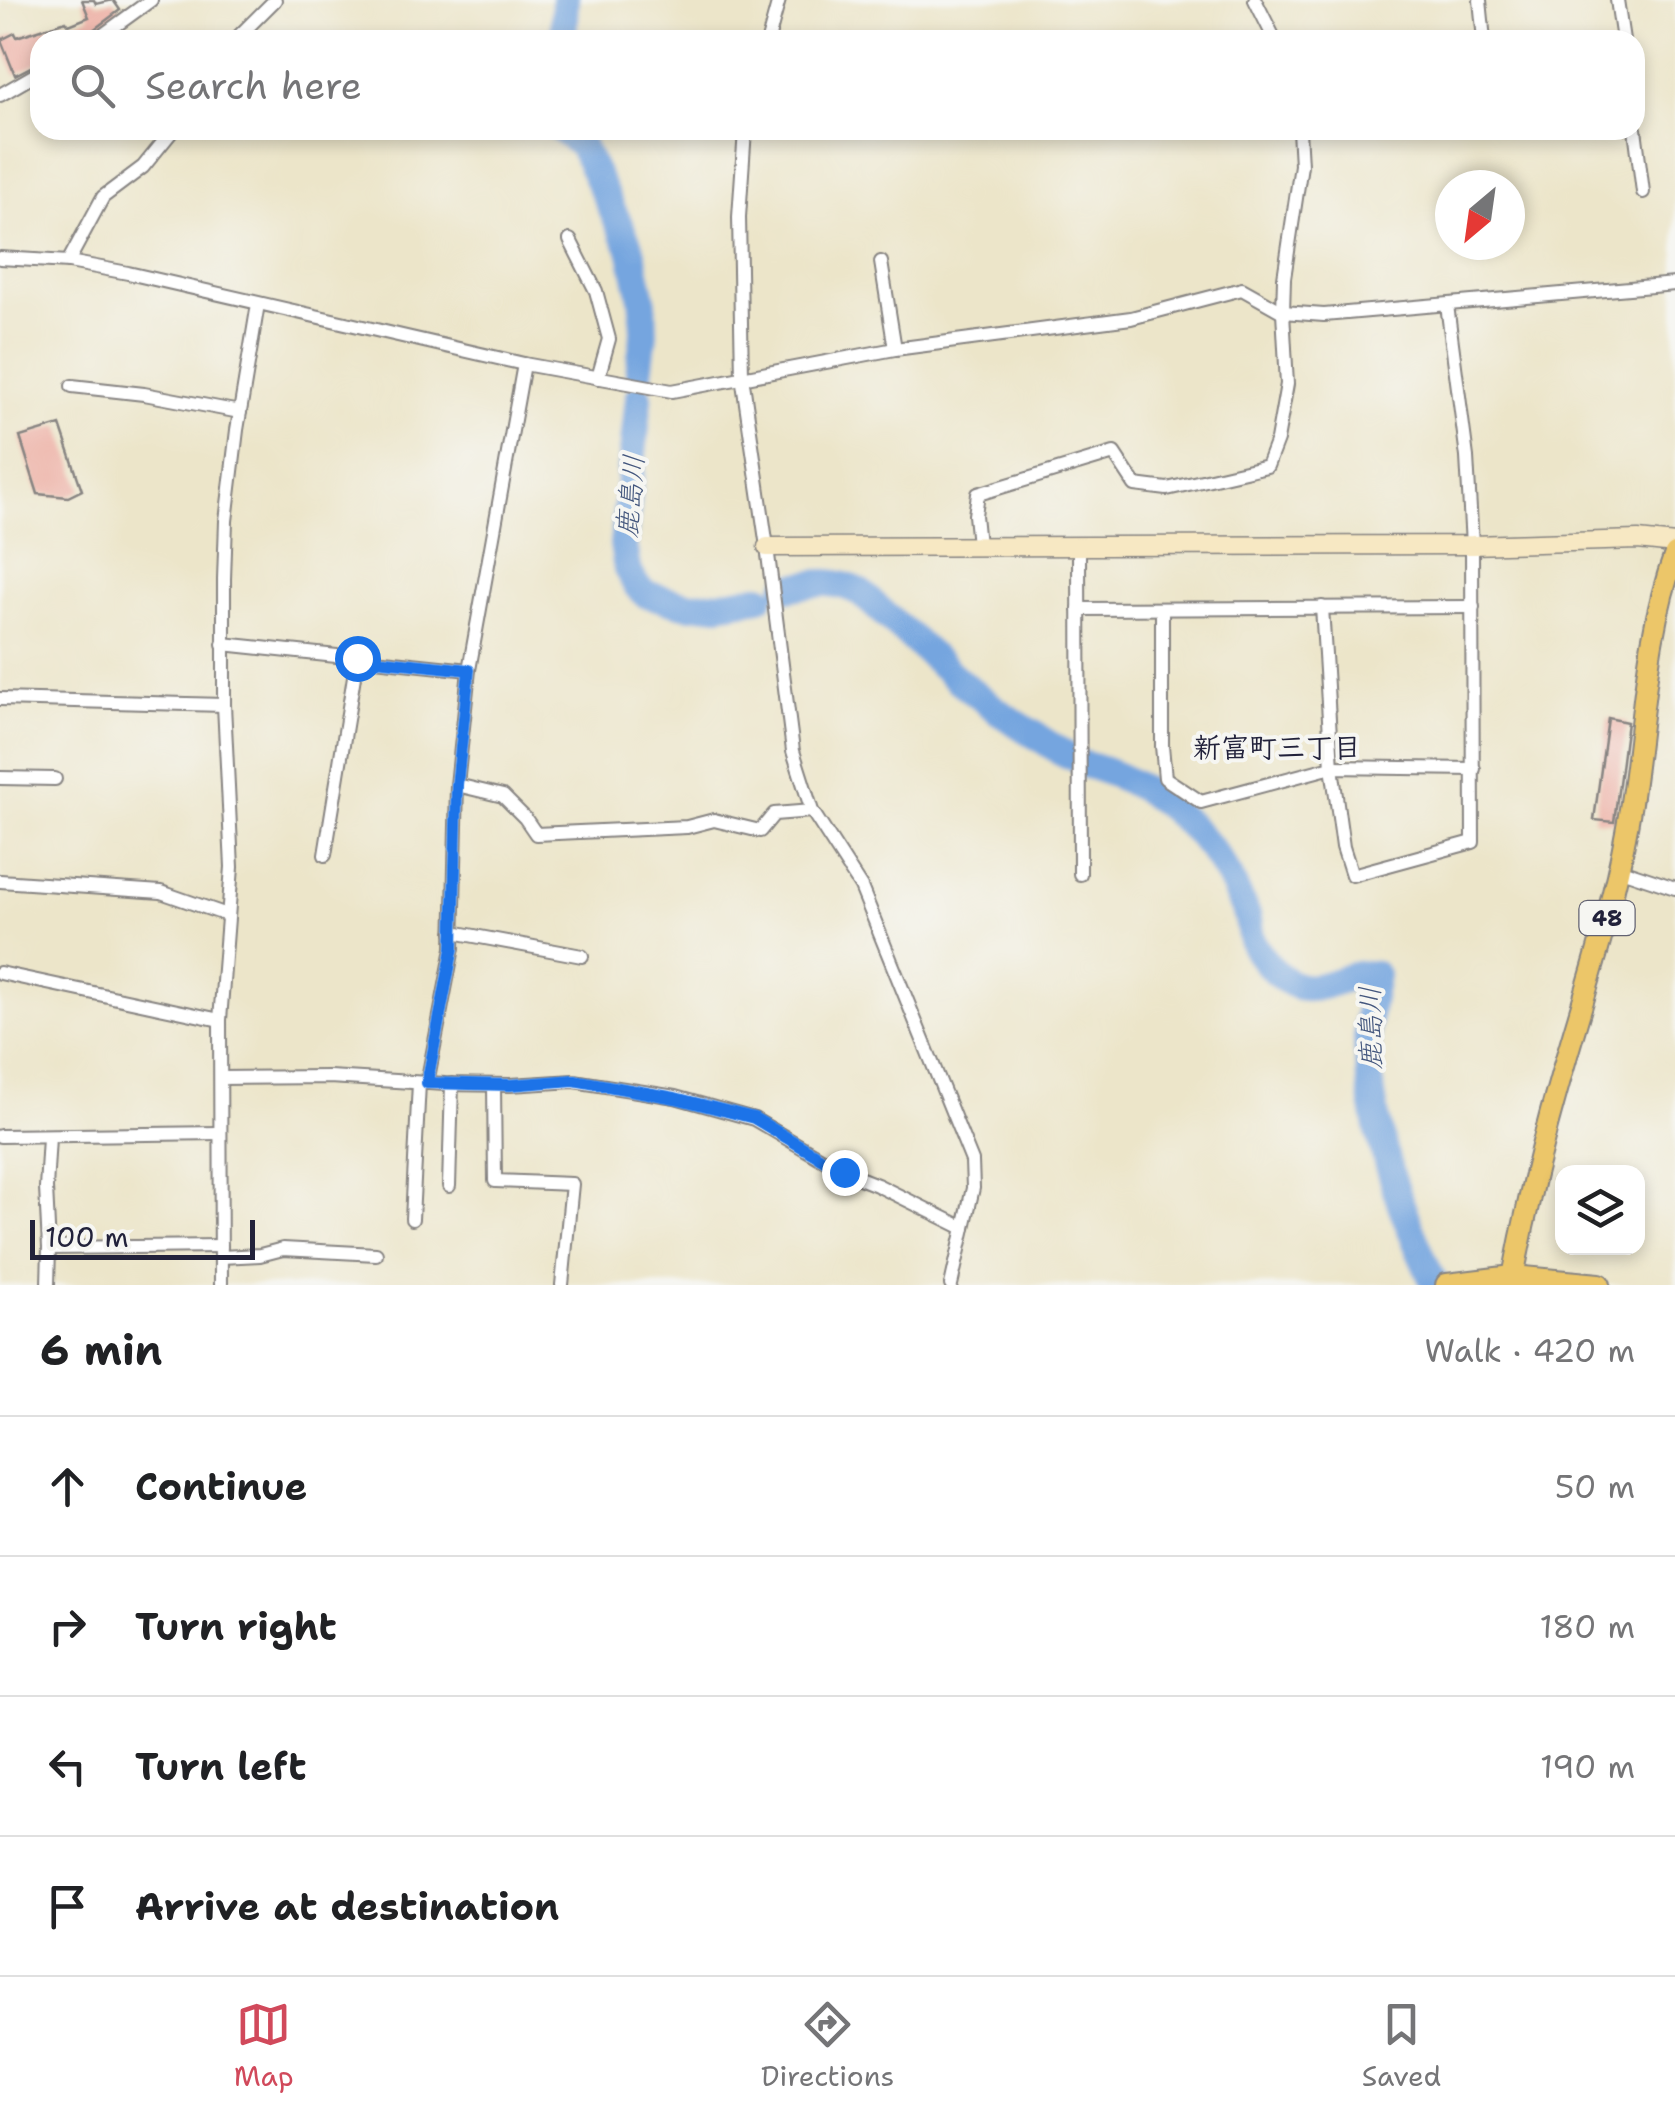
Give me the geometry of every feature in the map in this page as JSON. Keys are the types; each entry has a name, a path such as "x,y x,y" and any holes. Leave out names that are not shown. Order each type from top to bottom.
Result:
{"highway":[{"path":"1450,1284 1513,1281 1599,1285"}],"main road":[{"name":"48","path":"1513,1281 1560,1080 1601,940 1627,831 1659,601 1675,554"}],"street":[{"path":"108,30 136,6 151,0"},
{"path":"245,30 276,0"},
{"path":"771,30 779,0"},
{"path":"1255,0 1270,30"},
{"path":"1480,0 1483,30"},
{"path":"1618,0 1622,30"},
{"path":"0,94 30,78"},
{"path":"68,262 103,197 143,167 165,140"},
{"path":"744,140 738,217 742,376 793,751 812,812 861,887 972,1161 974,1188 951,1285"},
{"path":"978,545 978,494 1114,453 1135,485 1166,489 1266,466 1277,440 1287,384 1284,278 1301,166 1300,140"},
{"path":"1637,140 1644,192"},
{"path":"570,240 596,290 609,339 598,378"},
{"path":"0,258 68,262 128,273 524,364 672,391 895,348 1131,318 1242,289 1283,312 1324,315 1675,284"},
{"path":"881,262 895,348"},
{"path":"222,1285 220,1020 232,867 224,705 226,521 258,304"},
{"path":"1322,607 1332,768 1343,847 1352,875 1474,842 1472,545 1467,457 1447,305"},
{"path":"412,1219 423,1083 453,948 457,785 469,670 524,364"},
{"path":"72,386 144,394 240,412"},
{"path":"768,547 1472,545 1638,540 1675,544"},
{"path":"1079,546 1080,874"},
{"path":"1079,609 1473,607"},
{"path":"1162,610 1165,778 1201,802 1332,768 1474,769"},
{"path":"223,644 469,670"},
{"path":"325,855 357,658"},
{"path":"0,698 224,705"},
{"path":"0,778 55,778"},
{"path":"457,785 503,796 536,834 687,828 714,820 760,830 774,814 812,812"},
{"path":"1618,868 1675,888"},
{"path":"0,880 162,892 227,915"},
{"path":"453,932 582,956"},
{"path":"0,973 220,1020"},
{"path":"221,1078 329,1077 494,1085 574,1080 675,1098 754,1118 844,1172 964,1228"},
{"path":"448,1186 452,1084"},
{"path":"494,1085 495,1181 572,1184 562,1285"},
{"path":"0,1136 220,1133"},
{"path":"48,1285 49,1137"},
{"path":"49,1248 260,1255 284,1249 376,1254"}],"building":[{"path":"82,0 94,0 96,4 113,0 120,10 93,30 38,30 66,21 69,25 89,17"},
{"path":"15,33 17,37 30,33 30,67 15,75 1,40"},
{"path":"60,425 82,490 68,497 38,494 20,437"},
{"path":"1608,718 1627,722 1614,822 1594,820"}],"waterway":[{"name":"鹿島川","path":"564,30 565,0"},
{"name":"鹿島川","path":"574,140 581,145 631,249 643,303 639,373"},
{"name":"鹿島川","path":"639,398 623,544 627,569 636,585 645,594 688,605 760,597"},
{"name":"鹿島川","path":"786,588 833,584 861,593 959,681 1066,755"},
{"name":"鹿島川","path":"1082,764 1128,781 1190,826 1222,865 1234,887 1257,950 1287,981 1314,987 1354,976 1375,975 1367,1028 1379,1132 1397,1195 1435,1285"}],"district":[{"name":"新富町三丁目","path":"1277,747"}],"route":[{"path":"357,658 469,670 457,785 453,948 427,1083 510,1085 574,1080 675,1098 754,1118 844,1172"}]}
